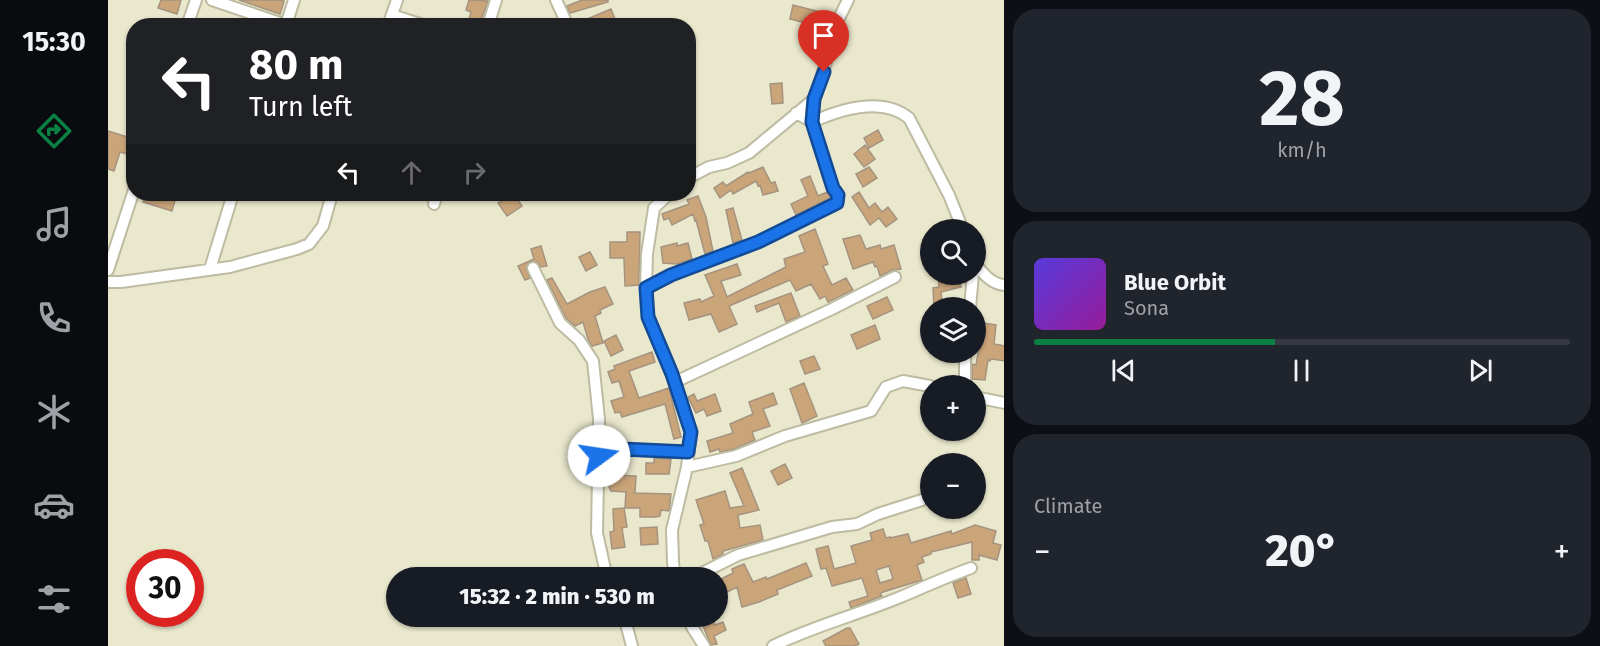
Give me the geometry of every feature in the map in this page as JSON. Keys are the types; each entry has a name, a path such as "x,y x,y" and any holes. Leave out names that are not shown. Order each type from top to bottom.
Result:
{"street":[{"path":"190,18 196,0"},
{"path":"212,0 263,18"},
{"path":"288,18 294,0"},
{"path":"391,18 397,0"},
{"path":"490,18 496,0"},
{"path":"556,0 564,18"},
{"path":"646,288 671,275 758,242 837,203 838,195 833,188 812,122 814,99 826,63 829,38 848,0"},
{"path":"696,174 749,153 814,99"},
{"path":"812,122 830,114 868,106 890,108 905,115 909,118 937,170 958,219"},
{"path":"796,113 812,122"},
{"path":"108,270 130,201"},
{"path":"210,269 231,201"},
{"path":"108,282 241,264 297,249 309,244 323,226 330,201"},
{"path":"652,201 654,208 647,254 648,317 675,382 691,432 687,467 672,530 674,567"},
{"path":"654,208 662,201"},
{"path":"533,268 560,323 579,340 593,361 599,419 597,533 605,567"},
{"path":"986,276 997,284 1004,285"},
{"path":"675,382 895,277"},
{"path":"687,467 736,456 785,436 871,411 886,387 903,381 920,384"},
{"path":"986,400 1004,404"},
{"path":"599,456 621,449 688,452"},
{"path":"714,567 738,555 832,527 857,524 878,514 920,501"},
{"path":"773,646 971,568"},
{"path":"627,627 632,646"},
{"path":"692,627 704,646"}],"building":[{"path":"161,0 181,0 177,14 158,8"},
{"path":"239,0 280,0 284,1 280,14"},
{"path":"469,0 488,1 482,18 469,18 471,12 466,10"},
{"path":"582,0 608,0 608,2 570,13 567,6"},
{"path":"793,5 824,13 825,23 822,22 821,27 790,19"},
{"path":"611,9 615,18 589,18"},
{"path":"782,83 783,103 772,104 770,84"},
{"path":"878,130 883,140 869,148 864,138"},
{"path":"108,131 126,137 126,154 120,152 114,171 108,169"},
{"path":"865,145 875,159 864,167 854,154"},
{"path":"763,167 771,183 775,182 778,191 763,195 756,181 733,194 731,190 720,198 714,188 723,182 726,186 748,172"},
{"path":"869,167 877,178 863,187 856,174"},
{"path":"810,176 818,196 827,192 830,198 796,215 791,204 808,196 801,180"},
{"path":"859,192 869,208 875,203 882,212 888,207 897,219 886,227 879,218 870,225 852,197"},
{"path":"698,196 706,217 713,251 705,254 693,214 672,225 669,218 664,220 662,214 689,204 688,201 696,201"},
{"path":"143,201 175,201 172,211"},
{"path":"519,201 522,206 507,216 498,203"},
{"path":"733,208 742,240 733,243 726,210"},
{"path":"815,229 828,264 823,266 832,285 846,278 853,290 828,302 825,296 820,299 811,284 796,291 790,280 729,306 737,324 719,332 711,314 689,320 684,303 700,299 701,302 714,296 705,275 737,264 741,275 721,281 727,297 786,267 784,259 805,252 799,236"},
{"path":"627,232 640,232 639,285 625,286 624,258 610,258 610,242 627,242"},
{"path":"860,235 866,249 880,245 881,249 894,245 901,269 892,270 880,276 873,262 853,269 843,239"},
{"path":"677,243 677,246 688,243 692,259 677,264 663,263 661,247"},
{"path":"541,246 547,266 541,267 537,262 529,262 526,268 530,278 525,280 518,266 534,259 531,249"},
{"path":"590,252 597,265 586,271 579,257"},
{"path":"552,278 567,304 605,287 613,304 600,310 601,313 595,316 603,343 592,346 583,322 575,326 566,318 547,280"},
{"path":"939,285 961,285 961,287 941,292 942,297 933,297 933,288 939,287"},
{"path":"791,293 800,316 786,322 779,303 757,312 755,306"},
{"path":"887,297 893,310 873,319 867,306"},
{"path":"986,323 996,325 994,344 1004,346 1004,361 988,360 986,375 972,375 972,364 986,363"},
{"path":"875,325 880,339 857,349 851,335"},
{"path":"616,335 623,350 611,356 604,341"},
{"path":"652,352 655,362 629,371 639,398 669,388 681,437 674,439 665,404 622,417 620,412 615,413 611,401 624,397 619,381 612,383 608,372 615,369 614,366"},
{"path":"814,356 820,369 805,374 800,361"},
{"path":"804,383 817,416 802,423 790,389"},
{"path":"773,393 777,404 763,409 770,426 752,432 755,440 734,449 720,452 719,449 710,452 707,441 733,433 730,424 753,414 749,402"},
{"path":"694,394 697,401 715,394 721,411 707,416 704,409 696,413 688,397"},
{"path":"654,458 671,459 669,474 646,474 646,463 654,463"},
{"path":"785,464 792,478 778,485 771,471"},
{"path":"742,468 759,510 738,515 740,528 760,525 763,540 723,551 723,554 713,559 700,525 704,524 696,500 725,491 730,508 744,506 730,473"},
{"path":"611,475 636,476 635,493 671,494 669,511 661,510 660,516 656,517 640,517 640,508 625,508 626,492 611,491 609,487"},
{"path":"624,508 627,527 622,528 625,547 612,549 610,532 614,531 613,509"},
{"path":"975,525 996,531 993,543 1001,545 997,560 979,555 979,560 972,560 972,542 931,552 922,557 924,562 917,565 922,580 883,592 880,594 882,596 851,608 849,602 868,596 862,578 832,586 826,568 821,569 816,549 828,546 834,569 856,563 851,546 872,540 870,533 883,529 886,538 908,534 911,543 951,531 952,534","holes":["889,566 893,579 880,583 876,570"]},
{"path":"657,527 658,544 641,545 640,528"},
{"path":"806,563 812,576 777,590 778,594 742,607 737,587 728,592 728,576 733,573 732,569 744,564 753,582 766,577 767,579"},
{"path":"966,578 971,594 958,598 953,583"},
{"path":"703,627 725,627 726,630 714,636 717,644 711,645"},
{"path":"850,628 859,644 826,646 823,641"}],"route":[{"path":"599,456 621,449 688,452 691,432 672,374 648,317 646,288 671,275 785,230 835,206 839,200 812,122 814,99 824,72"}]}
